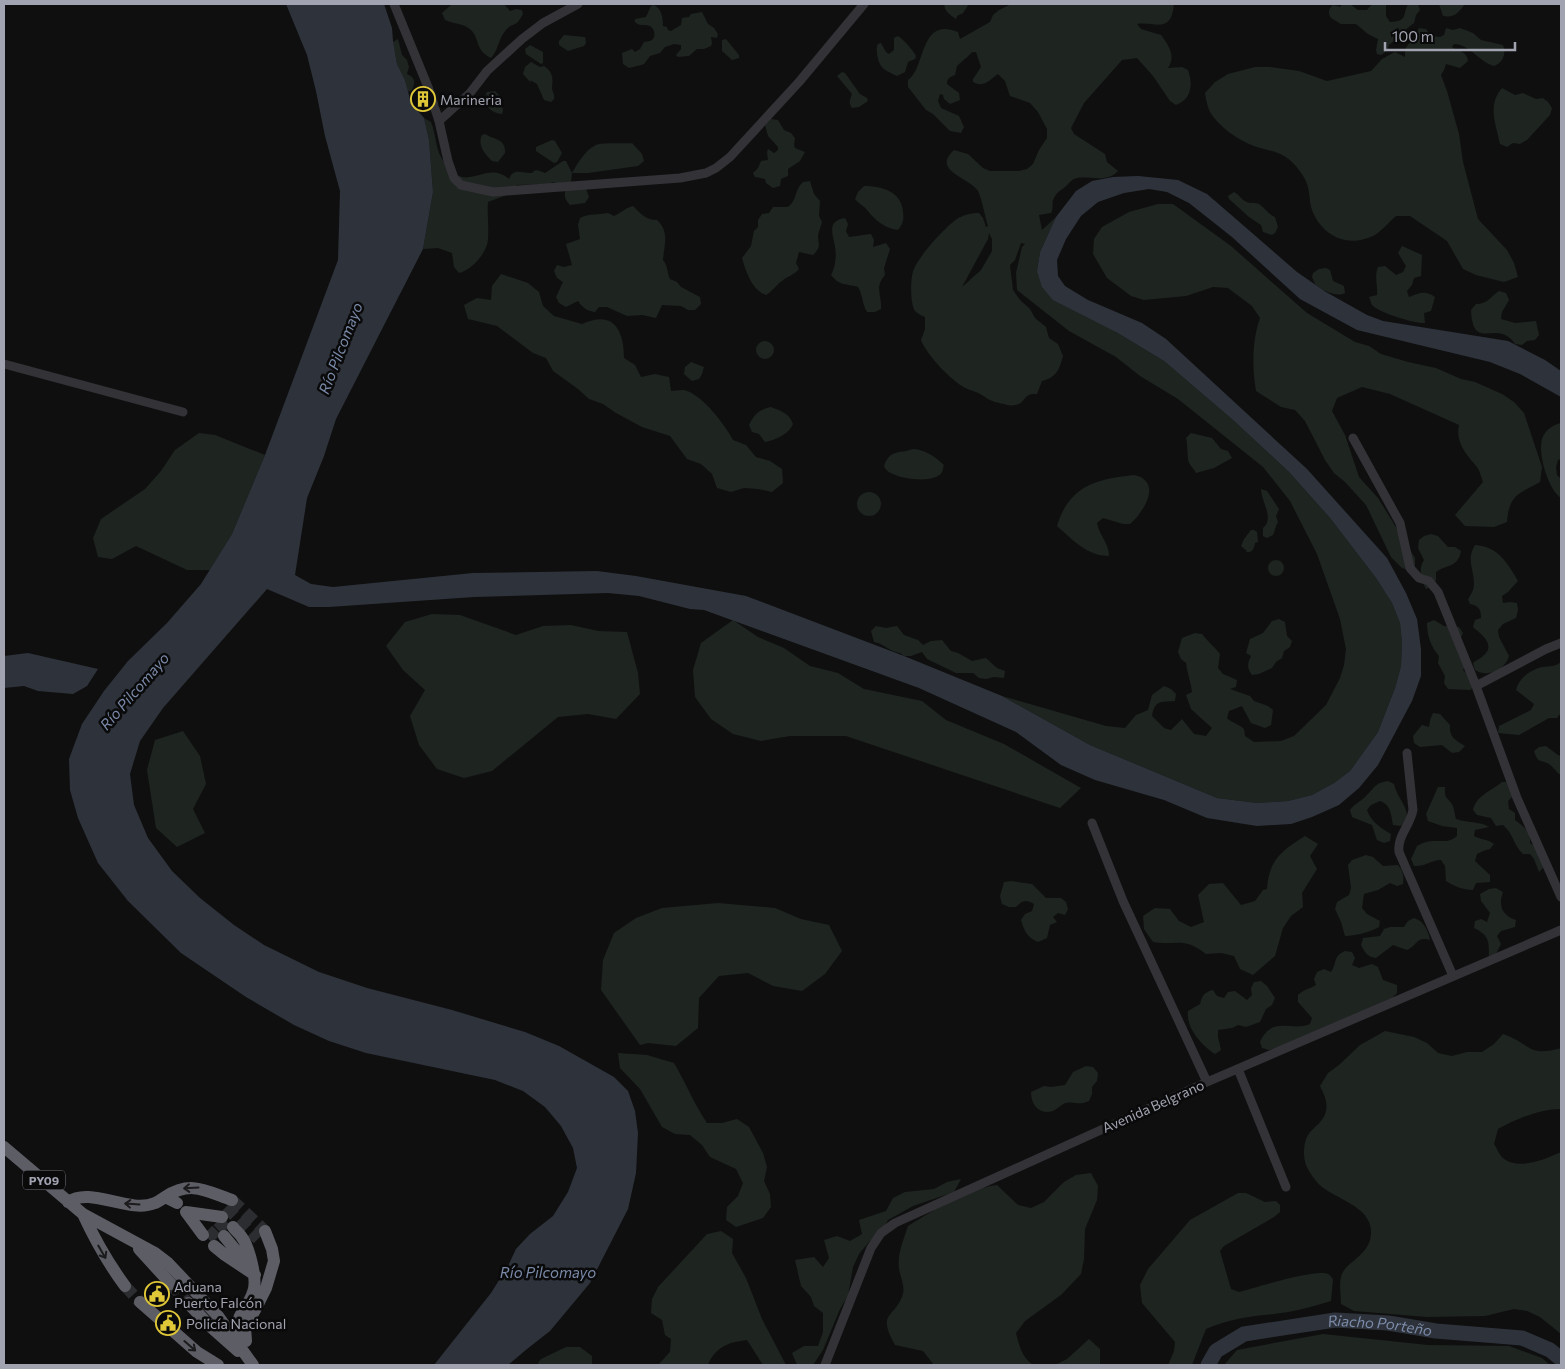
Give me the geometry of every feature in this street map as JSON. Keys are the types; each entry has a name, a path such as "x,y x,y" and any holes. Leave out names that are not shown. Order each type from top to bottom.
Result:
{"highway":[{"name":"PY09","path":"4,1147 83,1214 168,1263 218,1316 251,1363"},
{"path":"68,1202 80,1197 88,1197 116,1203 144,1205 155,1203 179,1189 202,1188 217,1194 217,1219"},
{"path":"165,1197 182,1208 217,1219"},
{"path":"182,1208 217,1219"},
{"name":"PY09","path":"83,1214 94,1240 125,1286"},
{"path":"251,1363 244,1334 245,1327 256,1310 266,1288 274,1261 272,1249 262,1235"},
{"path":"251,1363 237,1331 237,1324 239,1315 249,1303 254,1291 255,1275 238,1241 224,1236 225,1256 255,1275"},
{"path":"132,1242 171,1284"},
{"path":"140,1302 197,1352 218,1365"},
{"path":"188,1303 212,1328 251,1363"}],"street":[{"path":"394,4 428,87 454,178 461,185 493,192 680,178 706,173 716,168 730,157 799,82 864,4"},
{"path":"439,121 470,93 487,71 522,39 543,23 578,4"},
{"path":"4,364 183,412"},
{"path":"1353,438 1400,524 1410,568 1419,578 1429,581 1438,592 1476,686 1517,798 1561,898"},
{"path":"1476,686 1546,649 1561,644"},
{"path":"1407,753 1413,810 1411,818 1400,838 1399,852 1453,976"},
{"path":"1092,823 1123,901 1207,1082"},
{"name":"Avenida Belgrano","path":"824,1365 871,1248 881,1233 906,1217 1207,1082 1561,930"},
{"path":"1238,1069 1286,1187"}],"shaded area":[{"path":"452,4 504,4 510,11 522,10 523,14 518,22 509,27 504,33 491,58 482,52 474,34 469,28 445,20 442,13"},
{"path":"944,4 969,4 956,19 950,15"},
{"path":"1011,4 1174,4 1172,14 1166,23 1137,24 1141,29 1161,35 1164,39 1171,55 1168,68 1182,67 1188,70 1191,86 1188,95 1176,105 1170,101 1153,76 1137,58 1122,60 1084,103 1071,128 1074,134 1105,154 1107,162 1118,171 1114,175 1104,178 1077,178 1073,180 1055,196 1051,213 1039,215 1042,230 1056,217 1040,252 1037,271 1116,332 1164,361 1233,420 1289,472 1330,518 1376,578 1392,603 1400,623 1402,643 1401,666 1395,688 1378,732 1350,771 1334,783 1312,795 1288,801 1257,803 1217,798 1090,745 1002,696 1106,726 1125,728 1136,715 1148,710 1152,695 1164,686 1176,694 1175,701 1157,704 1152,716 1164,728 1171,730 1182,719 1194,734 1206,736 1212,728 1191,709 1186,695 1192,692 1186,663 1181,659 1178,652 1182,638 1195,633 1202,634 1220,654 1218,668 1223,674 1237,680 1236,687 1230,689 1250,696 1254,701 1273,710 1271,725 1265,728 1251,723 1242,706 1229,711 1227,718 1244,729 1245,736 1254,742 1281,741 1294,736 1326,705 1340,678 1346,649 1340,619 1317,554 1290,501 1263,467 1178,399 1140,376 1116,357 1069,331 1017,290 1016,273 1022,247 1025,244 1021,243 1015,260 1010,265 1013,290 1030,309 1035,318 1046,327 1049,338 1058,344 1063,356 1057,372 1042,381 1037,394 1029,395 1019,404 1008,405 998,403 956,382 944,371 924,346 921,340 925,329 925,317 915,311 911,297 912,278 917,263 939,235 959,218 979,213 986,227 988,226 978,191 949,169 948,157 954,150 968,154 983,168 990,171 1019,171 1027,169 1033,164 1047,138 1047,129 1038,112 1030,103 1010,96 1005,81 998,74 984,84 973,82 981,67 976,52 972,52 957,66 955,75 948,80 947,84 959,93 960,100 950,104 940,94 938,101 941,108 959,116 964,127 961,133 950,131 933,114 926,110 908,87 908,80 914,74 925,46 936,31 945,29 958,32 960,39 990,22 993,15","holes":["989,233 992,239 992,251 981,270 962,287 988,239"]},
{"path":"1343,4 1350,4 1358,10 1367,10 1372,4 1386,4 1386,16 1390,22 1404,17 1408,4 1418,4 1420,10 1416,15 1414,23 1389,45 1387,51 1381,55 1377,54 1376,50 1378,39 1368,34 1356,24 1341,24 1331,18 1329,14 1330,8 1333,5 1340,7"},
{"path":"1439,4 1465,4 1456,14 1443,16"},
{"path":"654,5 660,12 663,26 671,31 681,25 682,18 702,12 708,24 718,34 717,38 711,37 711,46 697,49 689,56 678,57 676,55 681,49 681,45 674,44 665,47 660,53 650,56 644,64 629,68 623,64 622,53 632,49 635,52 640,49 644,42 652,40 654,35 652,27 637,24 635,19 646,17 651,6"},
{"path":"1419,28 1426,29 1431,36 1440,37 1444,35 1446,28 1453,30 1460,28 1473,33 1481,40 1503,45 1503,58 1494,66 1465,47 1454,44 1452,47 1464,53 1468,61 1460,68 1446,64 1441,75 1459,134 1463,162 1478,219 1507,250 1514,263 1518,277 1504,282 1476,275 1463,269 1447,241 1410,216 1396,216 1376,234 1363,239 1354,241 1336,237 1322,227 1316,219 1311,207 1306,181 1301,172 1288,158 1235,137 1218,123 1209,110 1205,93 1215,82 1228,74 1255,67 1270,67 1299,71 1327,81 1371,71 1382,59 1395,52 1405,57 1406,47 1415,37"},
{"path":"564,35 585,37 586,43 584,46 568,51 559,45 559,41"},
{"path":"898,36 916,56 915,59 908,62 905,72 897,76 882,67 878,59 877,49 878,44 881,43 889,54 894,50 894,38"},
{"path":"398,39 402,55 407,60 409,67 407,74 414,80 412,90 408,92 405,80 397,64 393,42"},
{"path":"726,39 739,55 739,58 732,60 722,51 722,40"},
{"path":"530,45 543,52 543,63 541,64 526,54 525,49"},
{"path":"531,62 540,67 544,66 551,73 554,99 551,102 544,100 537,84 530,80 531,83 523,74 525,67"},
{"path":"842,72 845,73 860,94 867,98 868,101 859,107 852,108 850,99 852,94 837,76"},
{"path":"1502,88 1515,95 1523,93 1536,99 1543,98 1552,108 1550,115 1527,140 1520,144 1513,143 1507,147 1500,144 1494,115 1495,101"},
{"path":"495,91 500,96 502,114 490,110 486,104 485,96 487,92"},
{"path":"424,118 431,122 442,159 459,176 467,177 491,173 500,174 509,179 516,172 532,173 536,170 545,173 566,161 572,173 571,182 585,186 589,197 585,203 570,205 565,197 566,187 553,182 549,184 516,185 515,192 488,202 488,238 485,249 474,264 459,273 454,267 452,253 438,248 423,249 433,192 429,140"},
{"path":"771,119 778,120 784,130 791,133 795,138 795,148 805,152 800,161 788,169 788,176 781,179 780,186 773,188 766,183 765,179 755,177 753,173 761,161 768,160 768,149 774,153 778,150 778,147 768,136 765,125"},
{"path":"485,134 499,140 504,145 505,153 498,162 492,161 482,149 480,142 482,135"},
{"path":"552,140 555,141 562,153 557,162 554,163 536,151 536,147"},
{"path":"632,143 642,154 644,161 638,166 588,173 572,173 585,153 599,144"},
{"path":"810,181 814,194 820,201 819,216 822,222 818,235 819,247 813,255 799,252 796,263 799,269 784,279 771,292 766,295 761,293 753,285 742,258 751,246 754,231 758,227 758,220 762,214 769,213 773,207 788,207 793,201 800,185 803,182"},
{"path":"864,186 884,189 895,195 899,200 902,205 903,217 902,224 898,230 880,223 855,199 858,192"},
{"path":"1234,192 1248,203 1259,204 1275,217 1278,227 1275,233 1272,235 1263,232 1261,225 1229,199 1228,196"},
{"path":"1158,204 1173,204 1231,246 1307,313 1355,342 1369,346 1381,354 1436,368 1461,379 1475,382 1502,394 1514,402 1524,413 1542,467 1540,482 1516,496 1510,506 1507,522 1494,527 1465,526 1455,515 1483,482 1478,469 1460,443 1459,425 1390,394 1362,387 1337,398 1332,411 1345,435 1359,477 1378,498 1415,558 1415,572 1402,568 1391,557 1366,505 1334,473 1325,460 1305,421 1295,410 1281,407 1256,391 1254,354 1255,336 1260,318 1252,306 1228,288 1213,287 1186,296 1144,300 1131,296 1107,278 1093,254 1094,239 1102,227 1129,212"},
{"path":"633,206 644,216 657,220 664,229 663,260 670,279 700,297 701,304 695,310 688,310 681,306 662,305 656,318 642,315 627,316 607,307 599,307 595,312 592,312 585,309 578,301 566,307 559,303 556,297 563,282 557,278 554,271 557,265 564,267 572,265 566,244 580,239 578,225 580,218 608,213 614,216"},
{"path":"845,218 848,224 846,231 849,237 871,234 874,240 873,247 886,243 890,249 884,268 885,275 879,288 881,309 875,312 867,312 858,287 841,283 831,275 836,258 832,229 835,222"},
{"path":"1402,246 1422,255 1421,276 1414,278 1412,285 1407,291 1409,297 1425,293 1435,297 1431,311 1424,313 1425,323 1405,320 1381,311 1372,305 1369,297 1377,295 1376,274 1378,267 1385,266 1396,275 1403,272 1406,266 1398,253"},
{"path":"1326,268 1330,270 1333,281 1344,286 1345,293 1333,294 1315,284 1312,277 1313,273 1319,269"},
{"path":"501,274 528,283 539,292 543,306 554,316 582,324 601,319 614,324 622,338 624,358 635,365 641,377 655,374 669,377 671,391 685,390 694,394 719,419 733,440 746,445 756,457 770,461 782,469 783,483 772,492 744,488 731,492 717,488 712,474 701,464 687,459 670,436 642,427 603,404 589,399 553,371 546,358 533,353 497,326 468,319 464,305 477,298 491,300 492,286"},
{"path":"1499,291 1506,293 1509,300 1502,312 1501,319 1515,323 1536,321 1539,335 1535,340 1527,341 1522,345 1515,344 1501,333 1481,333 1476,330 1471,310 1476,304 1486,301"},
{"path":"765,341 771,344 774,350 771,356 765,359 759,356 756,350 759,344"},
{"path":"691,362 704,367 699,379 692,381 684,374 685,367"},
{"path":"771,407 787,415 793,424 782,436 765,442 759,434 752,432 749,425 758,413"},
{"path":"1561,423 1561,459 1558,460 1556,467 1557,475 1561,479 1561,498 1551,486 1547,477 1541,448 1542,439 1546,431 1552,426"},
{"path":"199,433 215,435 265,455 232,534 210,570 187,570 136,546 112,559 98,557 93,538 101,519 145,489 161,471 175,450"},
{"path":"1191,433 1212,438 1221,449 1228,451 1232,458 1214,468 1196,473 1188,458 1186,438"},
{"path":"913,449 926,452 937,459 944,465 942,472 933,478 911,479 898,476 884,466 892,454"},
{"path":"1134,475 1143,478 1148,484 1148,497 1141,512 1130,524 1123,524 1103,518 1097,523 1109,551 1109,556 1087,550 1057,526 1062,512 1069,502 1086,487 1108,479"},
{"path":"1261,489 1267,491 1279,509 1276,516 1278,522 1274,533 1267,538 1263,536 1263,528 1268,520 1268,515"},
{"path":"869,492 874,493 880,499 880,509 874,515 869,516 864,515 858,509 857,504 858,499 864,493"},
{"path":"1251,530 1257,532 1258,542 1255,543 1251,551 1246,552 1241,546"},
{"path":"1431,534 1438,536 1448,547 1455,547 1461,551 1455,563 1436,572 1436,580 1433,586 1426,589 1421,574 1424,560 1418,548 1419,540"},
{"path":"1475,545 1483,546 1496,552 1506,562 1518,581 1502,596 1503,603 1517,603 1518,610 1516,618 1503,624 1498,630 1499,637 1509,656 1500,669 1490,673 1475,670 1473,663 1485,654 1488,649 1485,638 1473,627 1475,620 1481,618 1481,612 1479,608 1470,604 1468,599 1474,586 1471,555"},
{"path":"1273,560 1279,560 1284,565 1282,574 1273,576 1268,571 1268,565"},
{"path":"432,614 460,615 516,635 543,626 571,625 598,631 627,632 638,673 640,694 616,719 588,714 558,717 492,771 464,778 437,769 419,745 410,716 425,690 403,670 386,646 405,622"},
{"path":"1279,619 1285,622 1287,636 1292,641 1290,647 1284,651 1282,658 1272,668 1252,675 1248,666 1251,656 1246,653 1250,639 1263,633 1272,621"},
{"path":"733,620 758,637 784,648 810,666 838,673 864,689 922,701 946,720 1004,744 1081,788 1060,808 846,736 790,736 761,741 733,734 711,719 695,697 693,670 701,643"},
{"path":"1434,620 1444,626 1459,627 1463,633 1458,644 1467,664 1463,670 1476,686 1470,690 1448,689 1444,683 1445,676 1438,663 1439,656 1432,645 1428,632 1427,623"},
{"path":"876,626 886,628 897,626 904,635 918,640 923,645 931,641 942,640 951,651 972,661 986,658 997,668 1005,671 1004,678 994,677 986,679 979,678 973,673 956,673 927,659 922,652 911,656 904,656 874,642 871,631"},
{"path":"1561,662 1561,713 1557,718 1549,718 1519,735 1498,733 1499,726 1531,710 1534,704 1516,690 1522,678 1538,668 1554,666"},
{"path":"1433,713 1440,714 1450,725 1453,738 1465,746 1459,752 1452,753 1442,745 1420,747 1414,743 1413,736 1422,725 1429,727"},
{"path":"183,731 200,756 206,784 193,809 205,833 177,847 156,828 147,770 155,740"},
{"path":"1546,746 1561,756 1561,774 1549,764 1537,758 1534,751 1539,747"},
{"path":"1388,781 1394,784 1407,813 1407,818 1406,823 1400,826 1393,825 1390,810 1384,803 1380,801 1371,805 1367,810 1371,818 1391,834 1390,841 1384,843 1377,840 1372,825 1352,817 1350,810 1377,785"},
{"path":"1502,782 1509,782 1513,796 1508,801 1509,809 1515,813 1515,820 1526,830 1530,843 1536,847 1544,867 1539,872 1534,859 1530,854 1523,854 1520,851 1503,825 1496,826 1491,818 1477,815 1473,810 1481,797"},
{"path":"1438,787 1445,787 1446,796 1453,806 1456,819 1489,827 1475,830 1474,836 1494,844 1490,849 1477,854 1475,861 1490,875 1490,882 1476,883 1473,890 1452,885 1446,881 1445,866 1441,860 1414,866 1411,859 1417,846 1423,843 1429,841 1448,841 1457,836 1457,828 1442,826 1428,821 1426,814"},
{"path":"1305,836 1318,844 1310,856 1317,869 1302,893 1303,907 1291,916 1283,928 1275,956 1253,975 1240,969 1234,956 1221,953 1206,954 1186,943 1153,942 1144,929 1143,916 1155,908 1170,909 1179,921 1191,927 1204,922 1198,895 1209,884 1223,883 1241,905 1255,901 1263,890 1267,889 1270,871 1278,857"},
{"path":"1366,855 1373,857 1383,866 1398,865 1403,873 1403,884 1397,886 1390,883 1378,890 1364,894 1362,908 1367,914 1380,921 1379,927 1372,931 1345,936 1335,909 1337,902 1349,895 1351,888 1348,865 1352,860"},
{"path":"1004,882 1032,884 1046,898 1061,898 1066,902 1068,909 1065,915 1058,913 1053,917 1057,922 1050,925 1047,938 1038,942 1027,934 1024,928 1021,920 1025,914 1032,911 1034,904 1026,901 1016,907 1009,907 1002,904 1000,896"},
{"path":"1496,888 1503,892 1501,906 1504,913 1516,920 1515,927 1501,931 1497,936 1501,944 1495,956 1489,956 1487,939 1483,933 1474,928 1475,921 1481,919 1487,922 1490,913 1481,901 1480,894 1489,889"},
{"path":"718,903 775,908 801,919 829,925 842,951 825,974 802,991 773,986 748,973 719,976 699,998 698,1028 676,1046 648,1043 640,1045 601,990 603,960 614,933 636,918 662,908"},
{"path":"1414,918 1425,926 1430,940 1419,940 1407,950 1393,945 1376,958 1369,956 1361,945 1363,938 1380,936 1384,929 1390,927 1404,927 1408,921"},
{"path":"1345,951 1352,952 1355,958 1352,965 1359,968 1372,964 1378,967 1383,980 1397,985 1397,993 1392,998 1296,1041 1269,1050 1262,1048 1260,1042 1270,1029 1310,1024 1312,1018 1298,1002 1298,995 1316,985 1314,979 1317,972 1324,969 1331,972 1338,955"},
{"path":"1261,981 1275,998 1272,1005 1266,1009 1260,1022 1246,1027 1238,1025 1218,1030 1221,1050 1215,1054 1195,1036 1189,1024 1188,1011 1200,1004 1205,993 1213,990 1217,996 1224,998 1228,992 1235,991 1247,1000 1252,995 1251,988 1254,982"},
{"path":"1385,1031 1414,1037 1427,1043 1438,1053 1452,1056 1467,1052 1482,1052 1494,1044 1503,1034 1535,1050 1550,1051 1561,1048 1561,1109 1537,1113 1505,1125 1498,1129 1494,1144 1503,1158 1517,1164 1547,1158 1561,1152 1561,1334 1540,1317 1527,1311 1514,1309 1485,1316 1427,1317 1354,1311 1341,1304 1341,1277 1347,1267 1362,1253 1370,1242 1370,1225 1362,1212 1317,1182 1306,1165 1304,1146 1308,1135 1325,1115 1326,1101 1320,1086 1328,1073 1360,1045"},
{"path":"618,1053 647,1055 674,1063 707,1123 722,1123 737,1119 749,1127 763,1153 767,1167 764,1181 770,1194 771,1207 763,1218 736,1227 726,1220 727,1207 738,1196 743,1183 736,1169 710,1157 702,1145 690,1135 675,1134 662,1127 640,1089 620,1068"},
{"path":"1086,1066 1093,1067 1098,1073 1089,1101 1066,1103 1048,1112 1040,1110 1034,1105 1031,1092 1044,1086 1065,1085 1073,1072"},
{"path":"1091,1173 1098,1186 1097,1200 1085,1229 1084,1259 1081,1274 1061,1295 1025,1321 1016,1333 1024,1355 1033,1365 934,1365 923,1351 895,1345 887,1326 887,1321 903,1294 899,1257 908,1226 962,1196 997,1185 1018,1205 1031,1208 1044,1202 1064,1182 1076,1175"},
{"path":"961,1179 954,1192 913,1206 888,1220 881,1233 869,1242 859,1254 853,1267 848,1296 840,1309 823,1350 813,1365 797,1365 792,1353 804,1346 818,1346 823,1332 823,1313 814,1306 811,1297 801,1286 795,1260 814,1257 823,1267 829,1258 824,1240 837,1236 850,1241 862,1234 859,1220 886,1211 893,1198 905,1192 934,1189 947,1182"},
{"path":"1238,1193 1246,1193 1265,1202 1276,1201 1280,1205 1280,1212 1224,1246 1220,1251 1231,1289 1239,1292 1299,1276 1321,1273 1329,1274 1333,1279 1331,1301 1295,1311 1240,1318 1206,1329 1192,1365 1168,1365 1174,1351 1175,1342 1142,1303 1140,1285 1148,1269 1190,1220"},
{"path":"721,1231 733,1239 732,1253 746,1278 762,1319 786,1365 763,1365 747,1340 723,1346 708,1365 658,1365 670,1352 671,1339 665,1335 662,1320 651,1313 652,1299 658,1287 707,1234"},
{"path":"1323,1334 1428,1345 1509,1346 1542,1358 1550,1365 1224,1365 1237,1350"},
{"path":"1089,1339 1100,1349 1100,1365 1055,1365 1067,1359"},
{"path":"566,1347 580,1347 592,1356 592,1365 541,1365 538,1363 541,1359"}],"water":[{"name":"Río Pilcomayo","path":"286,4 384,4 392,28 397,64 405,80 411,103 424,118 429,140 433,192 423,249 336,419 307,498 295,575 311,584 333,587 473,573 597,571 636,576 746,596 904,656 1002,696 1090,745 1217,798 1257,803 1288,801 1312,795 1334,783 1350,771 1378,732 1395,688 1401,666 1402,643 1400,623 1392,603 1376,578 1330,518 1289,472 1233,420 1164,361 1116,332 1053,300 1042,287 1037,271 1040,252 1056,217 1076,191 1092,181 1113,177 1138,176 1178,180 1207,194 1297,272 1326,292 1367,315 1383,321 1508,341 1545,360 1561,371 1561,397 1520,374 1490,362 1357,330 1300,299 1232,237 1189,203 1167,192 1149,189 1124,193 1098,202 1081,216 1066,239 1057,260 1058,276 1065,286 1088,300 1142,323 1166,339 1307,469 1387,558 1406,593 1417,619 1421,649 1421,676 1412,701 1378,765 1359,788 1339,805 1291,824 1257,826 1207,818 1164,800 1095,780 1061,765 1016,732 919,688 704,610 690,609 639,596 608,593 474,597 309,607 267,589 163,708 140,741 130,774 134,805 148,838 172,871 200,898 234,925 264,945 319,972 367,988 452,1010 525,1032 559,1046 614,1077 628,1091 635,1111 638,1133 636,1173 628,1209 590,1283 550,1331 508,1365 434,1365 491,1293 516,1249 530,1234 553,1216 568,1192 577,1168 573,1148 561,1126 545,1107 523,1091 495,1080 366,1053 329,1041 294,1025 246,997 181,953 128,901 98,863 78,818 70,790 69,759 82,724 104,691 128,661 167,623 201,584 232,534 265,455 338,260 340,191 325,136 307,55"},
{"path":"28,653 98,669 87,686 73,694 38,691 24,686 4,688 4,656"}],"waterway":[{"name":"Riacho Porteño","path":"1208,1365 1216,1351 1244,1334 1335,1320 1388,1323 1436,1331 1522,1338 1550,1350 1561,1359"}],"tunnel":[{"path":"232,1200 265,1231"},
{"path":"226,1207 258,1239"},
{"path":"218,1221 228,1232"},
{"path":"208,1230 219,1241"},
{"path":"171,1284 188,1303"},
{"path":"125,1286 140,1302"}],"place":[{"name":"Marineria","path":"423,99"},
{"name":"Aduana Puerto Falcón","path":"157,1294"},
{"name":"Policía Nacional","path":"168,1323"}]}
